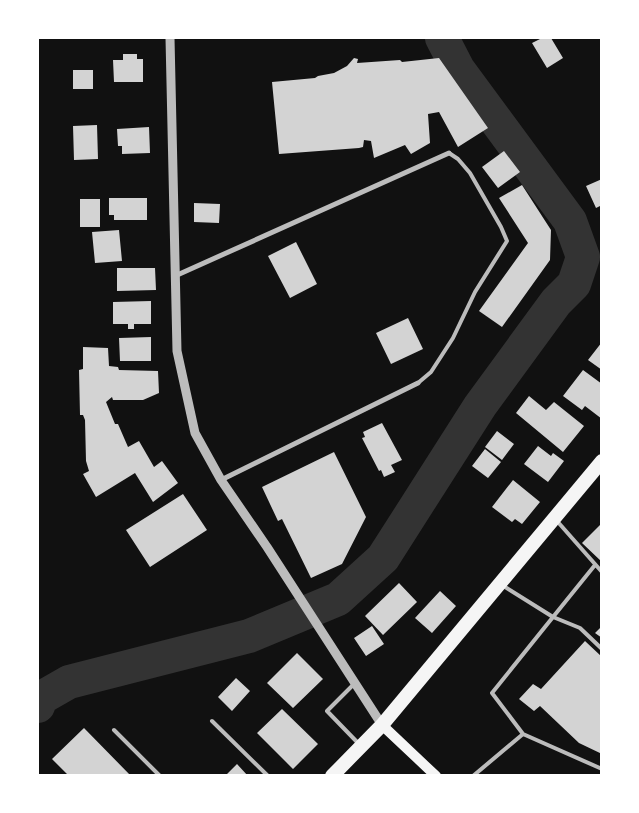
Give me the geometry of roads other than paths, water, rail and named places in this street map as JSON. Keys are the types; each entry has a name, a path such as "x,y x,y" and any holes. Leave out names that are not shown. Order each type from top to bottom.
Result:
{"highway":[{"path":"332,776 382,725 602,461"}],"main road":[{"path":"382,725 436,776"}],"street":[{"path":"170,38 177,351 195,433 221,480 267,547 382,725"},
{"path":"175,277 449,153"},
{"path":"221,480 418,383"}],"lane":[{"path":"418,383 431,372 448,345 476,292 507,241 470,173 458,159 449,153"},
{"path":"554,517 594,566 602,572"},
{"path":"594,566 492,693 522,734 602,769"},
{"path":"500,583 553,617 580,628 602,649"},
{"path":"355,683 327,711 361,746"},
{"path":"212,721 268,776"},
{"path":"114,730 160,776"},
{"path":"473,776 522,734"}],"waterway":[{"path":"38,706 41,698 69,682 249,636 338,599 383,558 480,406 556,302 574,284 583,257 570,221 458,69 442,38"}]}
